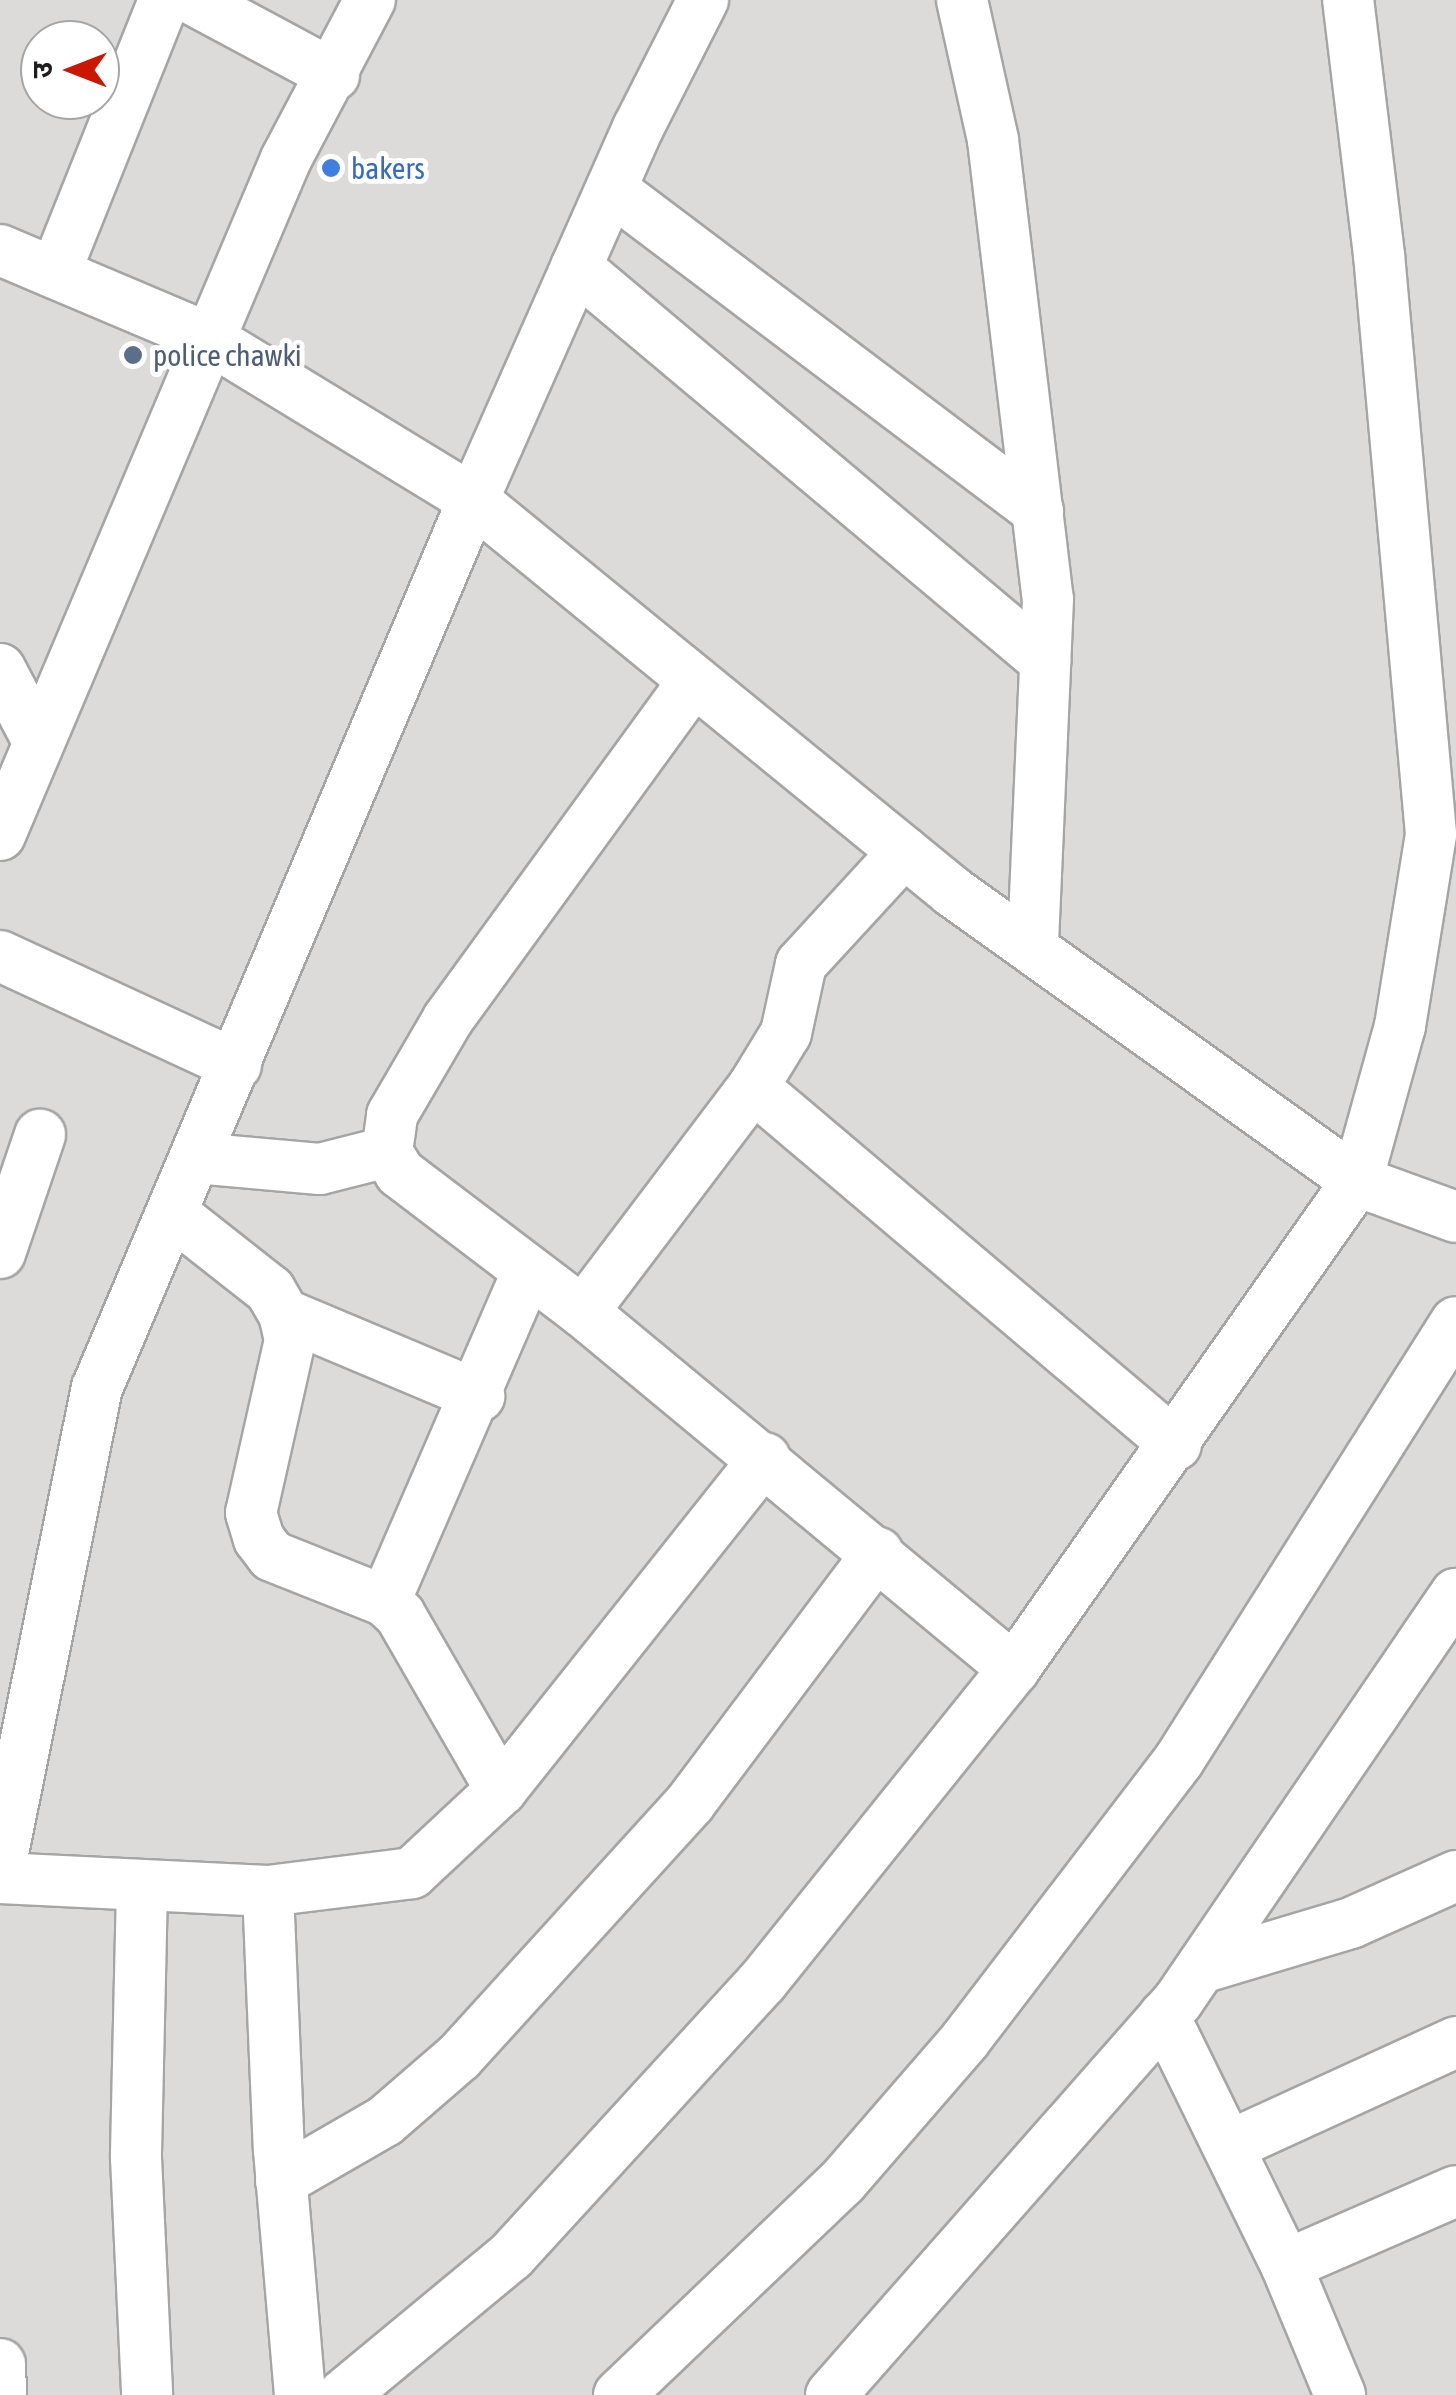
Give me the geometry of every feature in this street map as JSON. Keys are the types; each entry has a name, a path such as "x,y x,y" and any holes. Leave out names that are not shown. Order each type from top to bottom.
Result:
{"street":[{"path":"55,274 164,0"},
{"path":"194,0 334,75"},
{"path":"0,835 286,160 370,0"},
{"path":"0,1868 97,1388 473,500 610,189 702,0"},
{"path":"962,0 992,140 1048,598 1033,950"},
{"path":"342,2395 511,2256 763,1981 1014,1669 1176,1445 1356,1181 1400,1026 1443,837 1348,0"},
{"path":"610,189 1038,512"},
{"path":"0,250 208,338 473,500 904,852 1033,950 1356,1181 1456,1218"},
{"path":"576,267 1045,661"},
{"path":"0,669 38,741"},
{"path":"694,681 448,1019 392,1116 387,1152 400,1173 526,1275 583,1312 765,1458 1014,1669"},
{"path":"583,1312 752,1087 786,1033 801,964 904,852"},
{"path":"0,956 236,1065"},
{"path":"752,1087 1176,1445"},
{"path":"0,1252 40,1135"},
{"path":"196,1158 320,1169 387,1152"},
{"path":"172,1213 270,1290 284,1314 290,1340 251,1514 254,1528 272,1556 384,1601 400,1615 501,1790"},
{"path":"384,1601 479,1396 526,1275"},
{"path":"284,1314 479,1396"},
{"path":"620,2395 843,2181 965,2040 1179,1760 1456,1322"},
{"path":"0,1878 142,1888 268,1891 412,1873 501,1790 765,1458"},
{"path":"281,2180 385,2121 460,2057 690,1804 878,1554"},
{"path":"849,2388 1201,1968 1456,1594"},
{"path":"1201,1968 1351,1923 1456,1876"},
{"path":"142,1888 136,2158 146,2395"},
{"path":"268,1891 281,2180 300,2395"},
{"path":"1164,2016 1286,2265 1340,2395"},
{"path":"1229,2146 1456,2042"},
{"path":"1286,2265 1456,2191"},
{"path":"0,2364 0,2395"}],"shaded area":[{"path":"0,0 1456,0 1456,2395 0,2395"}],"place":[{"name":"bakers","path":"331,168"},
{"name":"police chawki","path":"133,355"}]}
